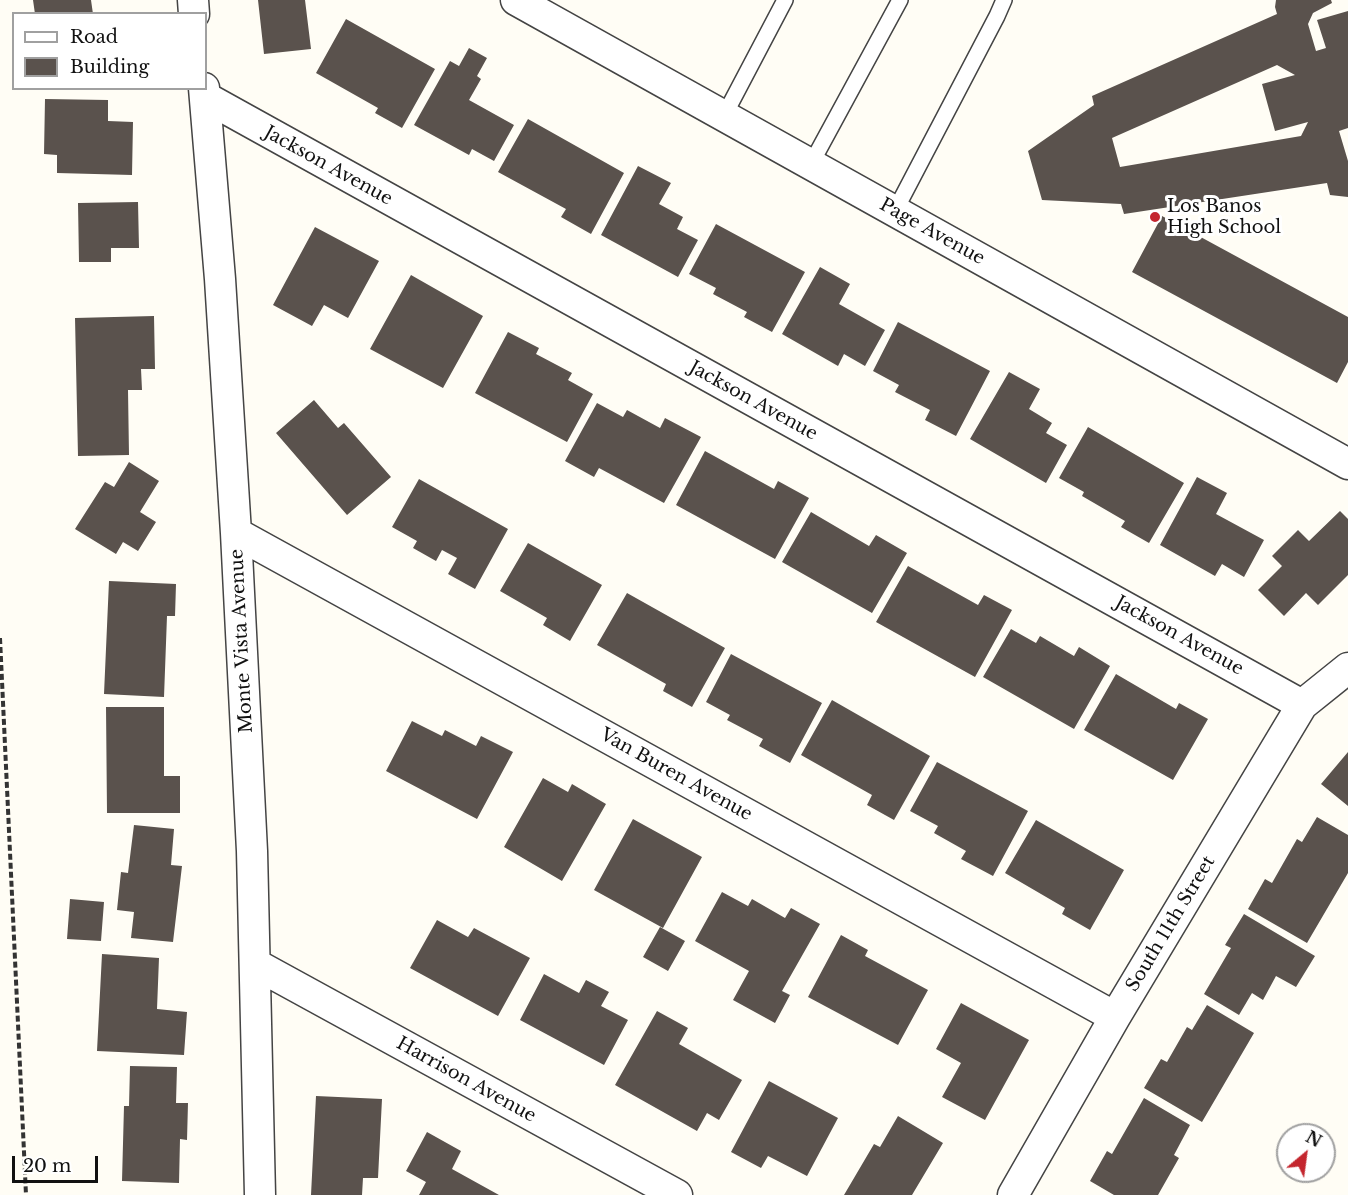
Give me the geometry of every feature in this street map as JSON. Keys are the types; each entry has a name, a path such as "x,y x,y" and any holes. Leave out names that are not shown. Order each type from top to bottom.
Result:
{"street":[{"name":"Page Avenue","path":"516,0 1348,464"},
{"name":"Monte Vista Avenue","path":"204,93 220,279 236,533 252,852 260,1195"},
{"name":"Jackson Avenue","path":"204,93 1302,705"},
{"name":"Van Buren Avenue","path":"236,533 1115,1017"},
{"name":"South 11th Street","path":"1013,1195 1115,1017 1302,705 1348,668"},
{"name":"Harrison Avenue","path":"255,964 677,1195"}],"lane":[{"path":"724,116 785,0"},
{"path":"811,164 900,0"},
{"path":"895,211 1004,0"}],"path":[{"path":"0,638 27,1195"}],"building":[{"path":"33,0 91,0 93,12 35,12"},
{"path":"258,0 305,0 311,49 264,54"},
{"path":"1276,0 1331,0 1332,3 1313,13 1308,24 1316,51 1326,48 1317,20 1348,11 1348,128 1339,131 1348,161 1348,197 1330,195 1327,183 1124,214 1121,204 1042,200 1028,151 1094,105 1092,96 1277,14","holes":["1277,65 1295,75 1262,84 1275,131 1308,122 1301,136 1120,167 1112,138"]},
{"path":"346,19 435,69 402,128 375,113 378,108 316,73"},
{"path":"469,48 487,58 477,76 481,79 469,100 514,125 494,161 472,149 469,155 414,125 450,61 459,66"},
{"path":"45,99 108,100 108,121 133,122 132,175 57,173 57,155 44,154"},
{"path":"528,119 624,173 591,234 561,217 566,209 498,172"},
{"path":"638,166 671,183 659,204 683,217 677,229 698,240 678,277 601,235"},
{"path":"138,202 139,248 111,248 111,262 79,262 78,203"},
{"path":"1162,216 1348,317 1348,362 1337,383 1132,272"},
{"path":"716,224 805,272 772,332 744,317 747,312 713,294 716,288 689,274"},
{"path":"315,227 379,261 348,318 324,305 312,326 273,305"},
{"path":"820,267 850,284 839,304 885,330 865,366 844,354 838,366 782,334"},
{"path":"411,275 483,316 443,388 370,349"},
{"path":"154,316 155,369 141,369 142,390 128,390 129,455 78,456 75,318"},
{"path":"898,322 990,371 956,436 925,420 930,410 895,392 899,385 873,371"},
{"path":"508,332 539,348 536,354 572,373 568,380 593,394 567,442 475,393"},
{"path":"1009,372 1040,389 1029,409 1052,423 1046,433 1067,445 1046,483 970,439"},
{"path":"314,400 338,428 344,423 391,477 347,515 276,433"},
{"path":"597,403 623,417 627,410 660,428 665,418 701,437 664,503 599,468 594,477 565,461"},
{"path":"1088,427 1184,483 1149,543 1121,527 1125,521 1082,496 1084,492 1059,478"},
{"path":"705,451 774,489 778,481 809,498 775,559 676,505"},
{"path":"129,462 159,481 140,512 156,522 138,551 123,542 116,554 75,529 105,482 114,487"},
{"path":"1197,477 1227,493 1216,514 1264,540 1244,577 1222,564 1215,576 1160,545"},
{"path":"419,479 508,529 475,589 448,574 457,558 442,550 436,561 413,548 417,541 392,527"},
{"path":"1340,511 1348,519 1348,575 1318,605 1306,593 1284,616 1258,590 1282,566 1272,556 1298,530 1309,541"},
{"path":"811,512 869,546 876,535 907,553 872,613 782,562"},
{"path":"528,543 602,585 570,641 543,625 547,618 500,591"},
{"path":"908,566 978,605 984,595 1012,610 975,677 876,622"},
{"path":"109,581 176,584 175,616 167,616 164,697 104,694"},
{"path":"627,593 725,648 692,707 663,691 666,684 597,645"},
{"path":"1011,629 1036,643 1040,636 1074,656 1079,647 1110,666 1074,729 983,677"},
{"path":"731,654 822,703 790,763 759,746 763,739 727,720 730,715 706,702"},
{"path":"1116,674 1176,709 1179,703 1208,719 1173,780 1084,730"},
{"path":"832,700 930,756 894,820 867,805 872,795 801,755"},
{"path":"106,707 164,707 164,776 180,776 180,813 107,813"},
{"path":"412,721 442,736 445,730 476,746 481,736 513,752 477,819 386,771"},
{"path":"1348,752 1348,806 1321,784"},
{"path":"937,762 1028,811 993,876 961,859 966,851 934,833 938,826 910,811"},
{"path":"543,778 568,792 572,784 606,804 562,881 504,847"},
{"path":"1317,817 1348,835 1348,873 1307,943 1248,909 1265,879 1272,883 1297,839 1302,842"},
{"path":"633,819 702,857 663,928 594,890"},
{"path":"1036,820 1124,870 1090,930 1062,914 1065,908 1005,873"},
{"path":"134,825 174,829 171,865 182,866 173,942 131,938 134,912 117,910 121,872 128,873"},
{"path":"722,892 748,906 752,899 785,918 791,908 820,924 782,991 790,995 775,1023 733,1000 749,971 695,941"},
{"path":"70,899 104,902 101,941 67,939"},
{"path":"1244,914 1315,956 1296,987 1276,976 1263,1000 1252,993 1239,1015 1204,994 1231,948 1225,945"},
{"path":"437,920 468,937 474,928 530,958 498,1016 410,968"},
{"path":"660,927 685,941 668,971 643,957"},
{"path":"841,935 868,950 865,956 928,990 898,1045 808,997"},
{"path":"102,954 159,958 157,1009 187,1012 184,1055 97,1051"},
{"path":"544,974 579,993 586,980 609,992 601,1006 628,1020 604,1065 520,1020"},
{"path":"961,1003 1029,1040 985,1120 942,1097 961,1063 936,1049"},
{"path":"1207,1005 1254,1033 1202,1122 1144,1088 1161,1059 1167,1062 1187,1027 1192,1030"},
{"path":"657,1011 688,1028 679,1044 742,1080 719,1120 707,1113 697,1131 615,1085"},
{"path":"130,1066 177,1067 176,1103 188,1103 187,1140 180,1139 179,1183 122,1181 124,1106 129,1106"},
{"path":"769,1081 838,1118 807,1176 768,1156 761,1168 731,1152"},
{"path":"316,1096 382,1099 378,1178 363,1178 362,1195 311,1195"},
{"path":"1144,1098 1190,1125 1174,1155 1179,1158 1158,1195 1114,1195 1090,1181 1107,1151 1112,1154"},
{"path":"898,1116 943,1143 912,1195 844,1195 874,1144 880,1147"},
{"path":"427,1132 461,1151 452,1169 499,1195 419,1195 426,1182 406,1171"}],"place":[{"name":"Los Banos High School","path":"1155,217"}]}
